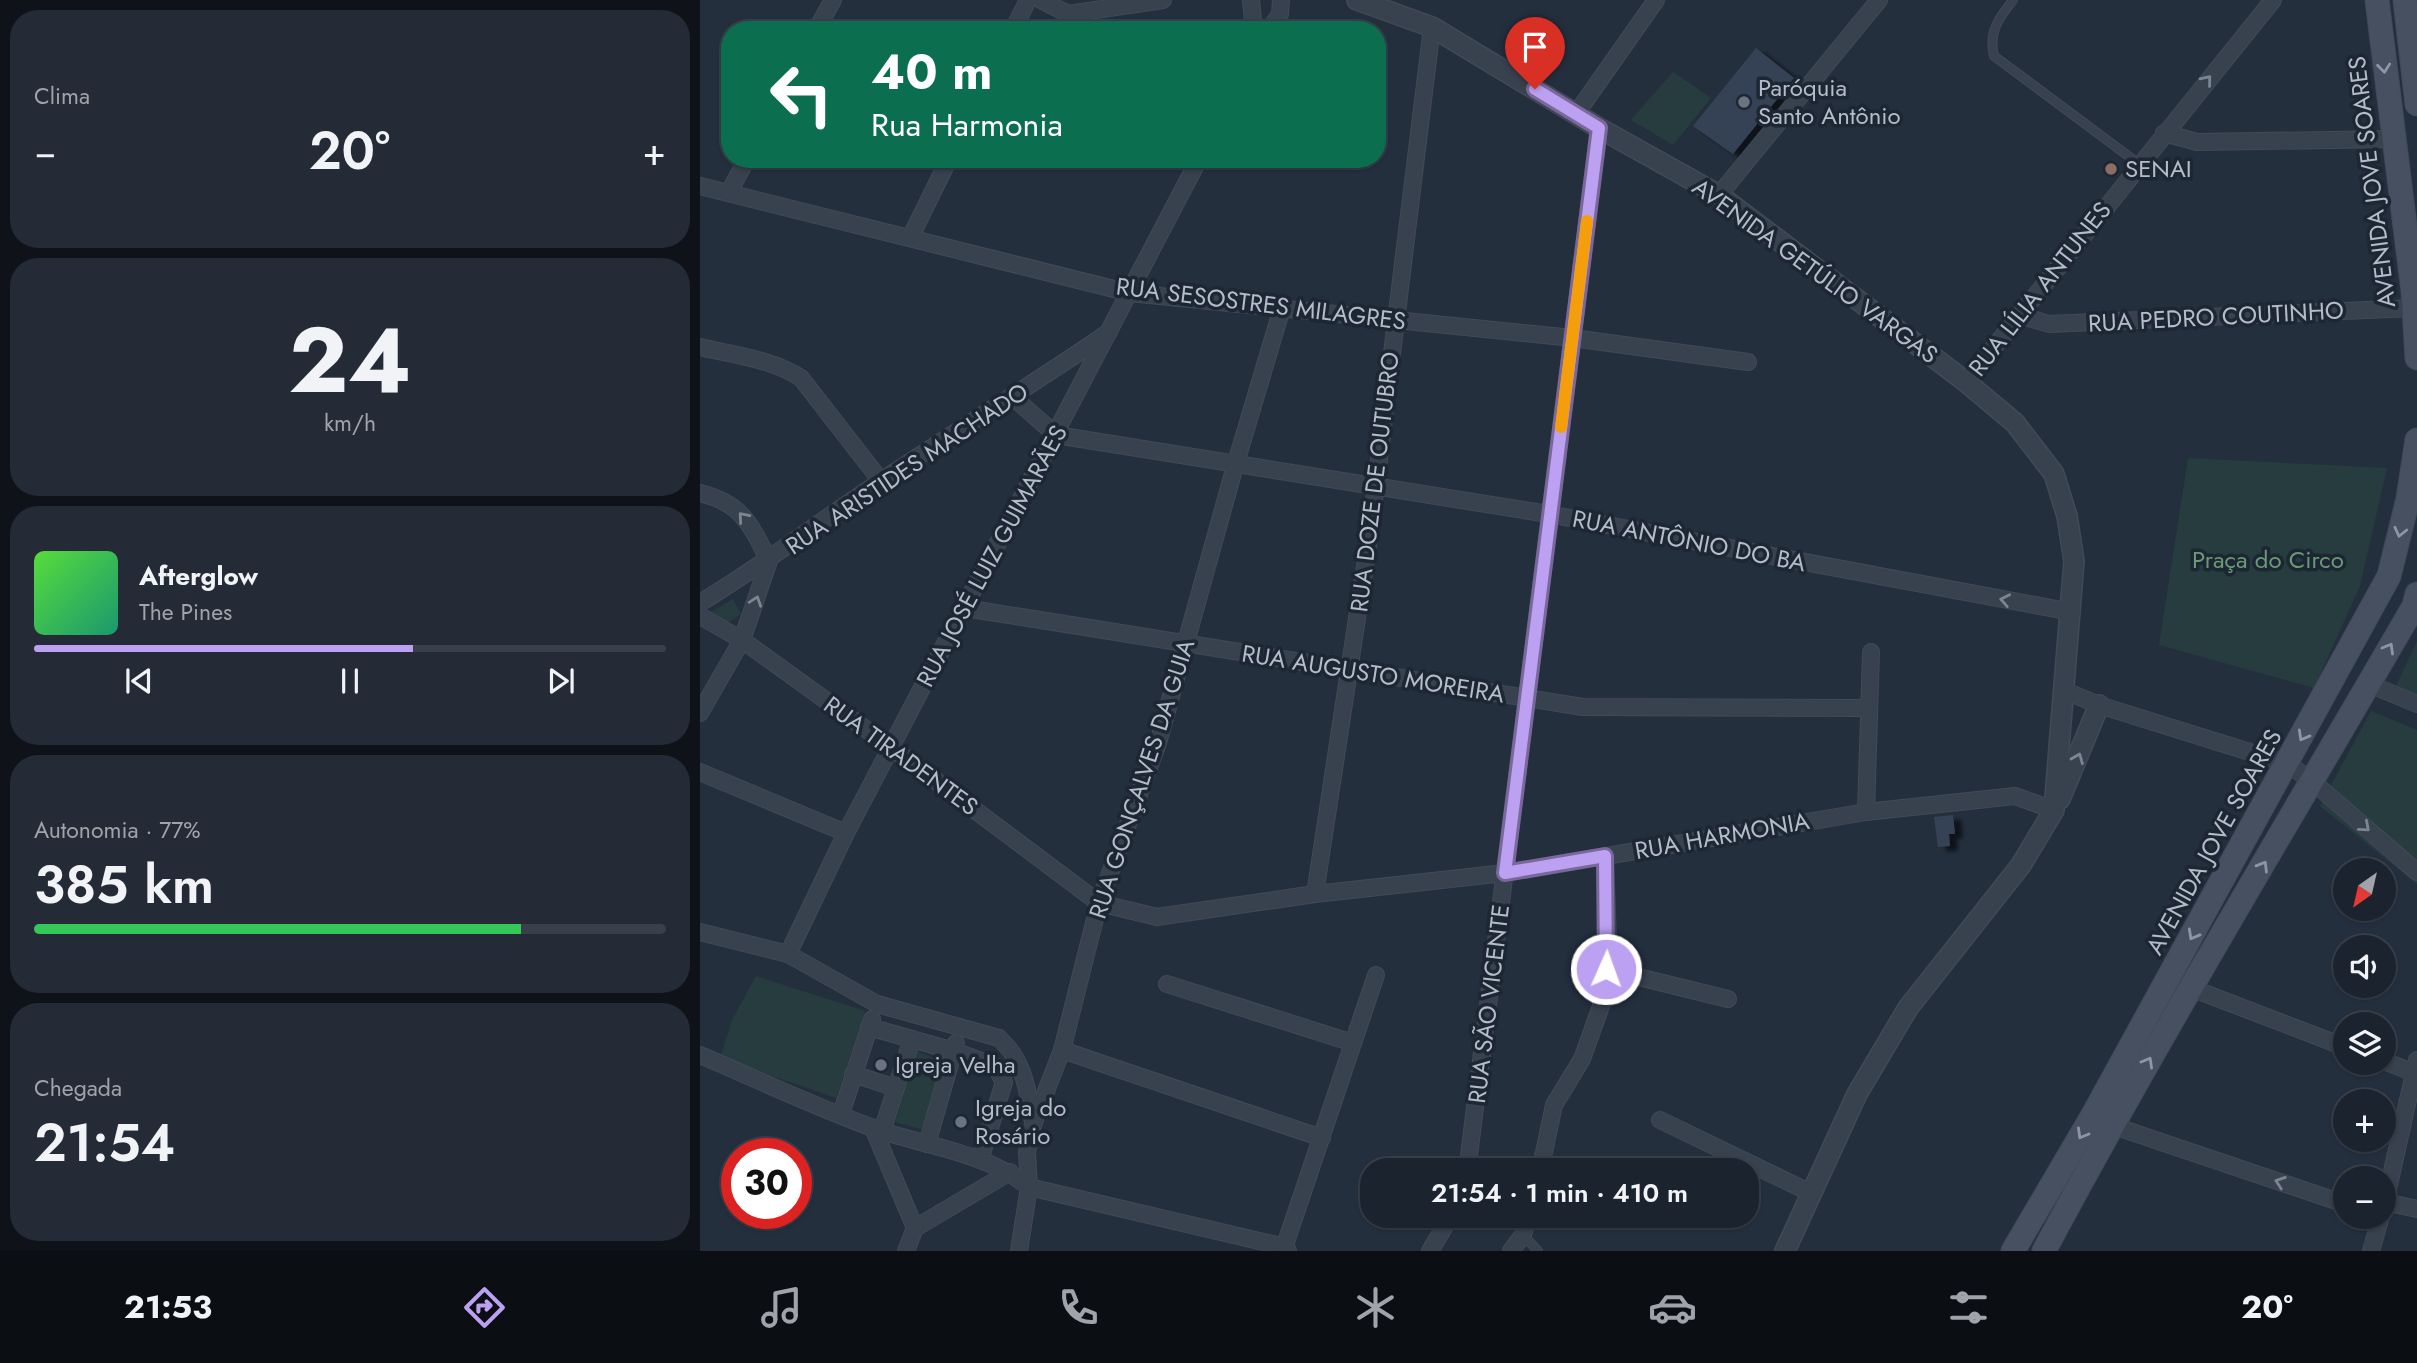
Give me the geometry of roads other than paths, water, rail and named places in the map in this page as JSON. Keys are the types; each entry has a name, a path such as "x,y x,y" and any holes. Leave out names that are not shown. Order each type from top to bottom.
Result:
{"main road":[{"name":"AVENIDA JOVE SOARES","path":"2377,0 2414,308 2417,358"},
{"path":"2405,0 2417,104"},
{"name":"AVENIDA JOVE SOARES","path":"2013,1251 2288,764 2389,576 2407,499 2417,440"},
{"name":"AVENIDA JOVE SOARES","path":"2044,1251 2111,1125 2313,782 2414,606 2417,594"}],"street":[{"path":"822,21 833,0"},
{"path":"1018,21 1028,0"},
{"path":"1041,0 1068,14 1163,0"},
{"path":"1251,0 1253,21"},
{"path":"1275,21 1280,14 1280,0"},
{"name":"AVENIDA GETÚLIO VARGAS","path":"1357,0 1432,27 1599,128 1719,195 1966,382 2015,423 2054,474 2067,516 2074,561 2054,810 2021,865 1908,1008 1857,1094 1785,1251"},
{"path":"1576,114 1656,0"},
{"path":"1719,195 1879,0"},
{"name":"RUA LÍLIA ANTUNES","path":"1966,382 2273,0"},
{"name":"RUA DOZE DE OUTUBRO","path":"1315,894 1375,486 1432,27"},
{"name":"RUA SÃO VICENTE","path":"1469,1158 1599,128"},
{"path":"2164,133 2197,142 2392,139"},
{"path":"729,192 742,168"},
{"path":"911,236 945,168"},
{"name":"RUA JOSÉ LUIZ GUIMARÃES","path":"788,954 846,833 1194,168"},
{"name":"RUA SESOSTRES MILAGRES","path":"700,186 911,236 1130,293 1573,338 1748,362"},
{"name":"RUA GONÇALVES DA GUIA","path":"1019,1251 1029,1186 1027,1152 1034,1125 1062,1050 1099,903 1158,743 1282,308"},
{"name":"RUA PEDRO COUTINHO","path":"2019,315 2049,324 2414,308"},
{"name":"RUA ARISTIDES MACHADO","path":"700,603 769,561 881,481 1014,398 1111,331"},
{"path":"700,347 770,364 801,379 881,481"},
{"path":"1014,398 1055,435"},
{"name":"RUA ANTÔNIO DO BA","path":"1055,435 1235,466 1549,514 2072,612"},
{"path":"700,493 731,503 749,522 769,561 742,640 700,713"},
{"name":"RUA AUGUSTO MOREIRA","path":"965,608 1583,707 1868,708"},
{"name":"RUA TIRADENTES","path":"700,616 742,640 1099,903"},
{"path":"1866,811 1871,652"},
{"path":"2369,684 2417,704"},
{"path":"2063,690 2099,705 2288,764 2313,782 2417,872"},
{"path":"2054,810 2099,705"},
{"path":"700,772 846,833"},
{"name":"RUA HARMONIA","path":"1099,903 1157,917 1315,894 1505,873 1866,811 2015,796 2054,810"},
{"path":"1543,1158 1554,1105 1582,1059 1601,1006 1606,969 1605,856"},
{"path":"700,932 788,954 877,1004 999,1038 1012,1051 1025,1073 1034,1125"},
{"path":"1606,969 1728,999"},
{"path":"700,1055 878,1129 980,1160 1010,1172 1029,1186 1285,1250 1376,975"},
{"path":"1167,984 1353,1043"},
{"path":"2191,988 2333,1042"},
{"path":"841,1114 877,1004"},
{"path":"869,1027 954,1051 995,1066 1004,1082 980,1160"},
{"path":"927,1144 960,1028"},
{"path":"912,1039 896,1088 878,1129 915,1228"},
{"path":"1062,1050 1322,1138"},
{"path":"2393,1166 2416,1067 2396,1064"},
{"path":"853,1074 896,1088"},
{"path":"1660,1120 1811,1194"},
{"path":"2111,1125 2333,1200"},
{"path":"906,1251 915,1228 1010,1172"},
{"path":"2396,1208 2417,1209"},
{"path":"1430,1251 1444,1228"},
{"path":"1511,1251 1525,1228"},
{"path":"2371,1251 2377,1229"}],"lane":[{"path":"2013,0 1997,20 1990,41 1994,56 2139,164"},
{"path":"1523,1235 1538,1251"}],"place":[{"name":"Paróquia Santo Antônio","path":"1744,102"},
{"name":"SENAI","path":"2111,169"},
{"name":"Igreja Velha","path":"881,1065"},
{"name":"Igreja do Rosário","path":"961,1122"}],"park label":[{"name":"Praça do Circo","path":"2268,560"}]}
